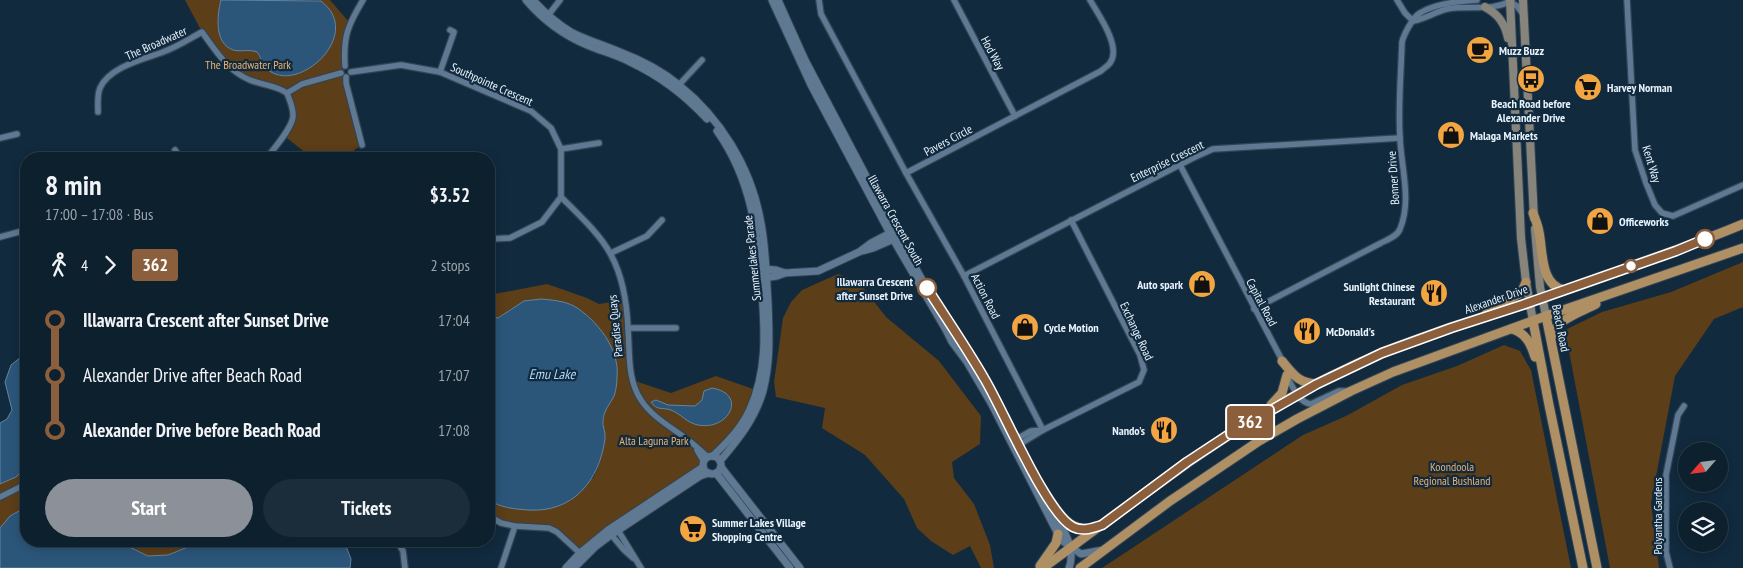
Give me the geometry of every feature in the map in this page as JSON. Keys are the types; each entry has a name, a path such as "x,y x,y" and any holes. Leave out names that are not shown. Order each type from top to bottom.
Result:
{"main road":[{"name":"Beach Road","path":"1509,0 1521,238 1526,282 1583,568"},
{"name":"Beach Road","path":"1522,0 1533,213 1542,297 1597,568"},
{"path":"1485,7 1494,12 1504,24 1513,62"},
{"path":"1518,170 1522,165 1522,144 1529,133"},
{"path":"1533,213 1539,230 1548,278 1553,285 1564,290"},
{"name":"Alexander Drive","path":"1043,568 1187,462 1260,416 1317,384 1382,353 1676,251 1743,224"},
{"path":"1080,568 1200,480 1259,441 1297,419 1351,392 1393,372 1546,316 1743,248"},
{"path":"1451,328 1468,317 1487,312 1507,302 1522,291 1526,282"},
{"path":"1551,340 1554,328 1559,324 1633,287"},
{"path":"1512,329 1522,333 1531,344 1536,359 1542,392 1549,405"},
{"path":"1282,361 1300,381 1317,384"},
{"path":"1260,416 1279,397 1287,375"},
{"path":"1041,487 1063,518 1072,526 1087,530 1102,525"},
{"path":"1038,568 1054,547 1058,534"}],"street":[{"path":"362,145 341,69 345,66 345,36 349,22 363,0"},
{"name":"Summerlakes Parade","path":"526,0 546,17 571,32 647,64 701,105 721,129 743,166 753,192 760,219 770,348 763,391 753,417 716,469 679,487 616,528 566,568"},
{"name":"Summerlakes Parade","path":"533,0 546,17"},
{"path":"546,17 560,0"},
{"name":"Illawarra Crescent South","path":"772,0 811,85 952,342 967,362 1041,487 1071,548 1072,562 1070,568"},
{"name":"Illawarra Crescent South","path":"778,0 812,74 894,235"},
{"path":"820,0 821,14 906,173"},
{"name":"Hod Way","path":"954,0 1015,116"},
{"name":"Pavers Circle","path":"906,173 1101,71 1111,62 1114,50 1112,39 1090,0"},
{"path":"1397,0 1405,13 1413,21 1418,13 1476,0"},
{"path":"1457,3 1485,7 1502,6 1509,0 1523,14"},
{"name":"Kent Way","path":"1627,0 1635,150 1655,205 1662,213 1673,216 1743,185"},
{"name":"Bonner Drive","path":"1254,309 1393,237 1399,231 1406,202 1400,138 1402,42 1404,34 1413,21"},
{"path":"440,72 454,32 450,30"},
{"name":"The Broadwater","path":"98,112 100,89 112,74 137,61 174,47 202,32 225,63 235,72 247,79 274,86 287,93"},
{"path":"677,87 702,60"},
{"name":"Southpointe Crescent","path":"351,72 401,65 440,72 531,111 551,128 561,149 561,197"},
{"path":"271,152 293,118 293,110 287,93 302,84 350,74 351,72 348,67 345,66"},
{"path":"0,138 17,134"},
{"name":"Enterprise Crescent","path":"964,276 1213,149 1400,138"},
{"path":"561,149 600,143"},
{"name":"Capital Road","path":"1180,165 1298,394"},
{"name":"Action Road","path":"906,173 964,276 1043,430"},
{"path":"495,239 510,238 542,222 561,197"},
{"name":"Paradise Quays","path":"561,197 584,220 611,253 618,269 628,328 632,380 641,400 657,418 695,446 707,461"},
{"path":"611,253 647,236 662,220"},
{"name":"Exchange Road","path":"1016,443 1031,431 1043,430 1139,382 1144,370 1140,356 1072,220"},
{"path":"0,237 20,232"},
{"path":"764,278 785,273 818,271 859,252 871,243 894,235"},
{"path":"763,269 785,273"},
{"name":"Summerlakes Parade","path":"679,487 729,442 751,407 760,378 765,342 764,278"},
{"path":"628,328 676,328"},
{"path":"1298,394 1303,401 1311,404 1339,391 1351,392"},
{"name":"Polyantha Gardens","path":"1670,568 1666,552 1666,475 1678,416 1684,406"},
{"name":"Illawarra Crescent South","path":"1016,443 1058,534 1071,548"},
{"path":"707,461 761,518 800,568"},
{"path":"707,461 716,469 754,524 790,568"},
{"path":"0,497 20,486"},
{"path":"754,524 761,518"},
{"path":"495,520 501,523 516,526 549,528 557,532 582,555"},
{"path":"501,568 516,526"},
{"path":"616,528 641,568"},
{"path":"609,533 635,559"},
{"path":"401,547 405,568"},
{"path":"1071,548 1083,554 1104,550"},
{"name":"Summerlakes Parade","path":"574,568 582,555"}],"green space":[{"name":"The Broadwater Park","path":"185,0 221,0 218,20 246,51 257,52 263,65 279,76 289,76 300,73 321,1 317,0 330,0 349,22 343,67 340,71 344,76 362,145 354,150 354,152 304,152 283,135 293,117 287,93 235,72 202,32"},
{"path":"1743,262 1743,307 1714,319 1675,376 1651,503 1659,568 1610,568 1565,330 1602,312 1671,292"},
{"path":"838,274 858,281 886,317 939,361 981,416 980,444 952,462 954,478 974,504 990,545 994,568 981,568 970,546 953,555 931,541 917,528 904,499 865,455 822,428 825,408 776,397 774,382 783,318 791,302 802,290"},
{"name":"Alta Laguna Park","path":"547,284 599,304 624,300 632,380 671,393 716,376 756,390 748,410 734,435 708,456 703,464 580,553 549,528 515,526 495,518 495,502 593,478 598,467 605,437 603,421 606,407 614,395 514,307 498,318 495,317 495,294"},
{"name":"Koondoola Regional Bushland","path":"1504,345 1520,351 1531,370 1571,568 1102,568 1303,435 1346,416 1402,385 1457,366"},
{"path":"20,473 20,510 10,516 0,528 0,484 16,477"},
{"path":"131,547 188,547 168,555 148,556"}],"water":[{"path":"221,0 321,1 332,14 336,28 332,42 324,55 313,66 299,73 286,76 273,73 265,66 257,52 233,50 223,41 218,28"},
{"name":"Emu Lake","path":"541,299 562,302 574,306 583,312 599,327 605,336 615,356 617,366 616,389 604,416 605,436 597,468 590,481 571,500 544,510 513,508 495,503 495,317 498,318 524,301"},
{"path":"20,358 20,473 16,477 0,484 0,423 7,419 12,410 5,382 11,365"},
{"path":"712,388 723,392 729,397 732,404 726,418 718,423 709,425 694,424 671,410 655,407 651,402 656,400 668,405 695,406 702,400 704,391"},
{"path":"20,510 20,547 129,547 148,556 168,555 188,547 346,547 351,559 350,568 0,568 0,528 10,516"}],"bus line":[{"name":"362","path":"927,288 985,379 1041,487 1054,507 1072,526 1087,530 1102,525 1187,462 1228,435 1317,384 1382,353 1676,251 1705,239"}],"place":[{"name":"Muzz Buzz","path":"1480,50"},
{"name":"Beach Road before Alexander Drive","path":"1531,79"},
{"name":"Harvey Norman","path":"1588,87"},
{"name":"Malaga Markets","path":"1451,135"},
{"name":"Officeworks","path":"1600,221"},
{"name":"Auto spark","path":"1202,284"},
{"name":"Illawarra Crescent after Sunset Drive","path":"927,288"},
{"name":"Sunlight Chinese Restaurant","path":"1434,293"},
{"name":"Cycle Motion","path":"1025,327"},
{"name":"McDonald's","path":"1307,331"},
{"name":"Nando's","path":"1164,430"},
{"name":"Summer Lakes Village Shopping Centre","path":"693,529"}]}
